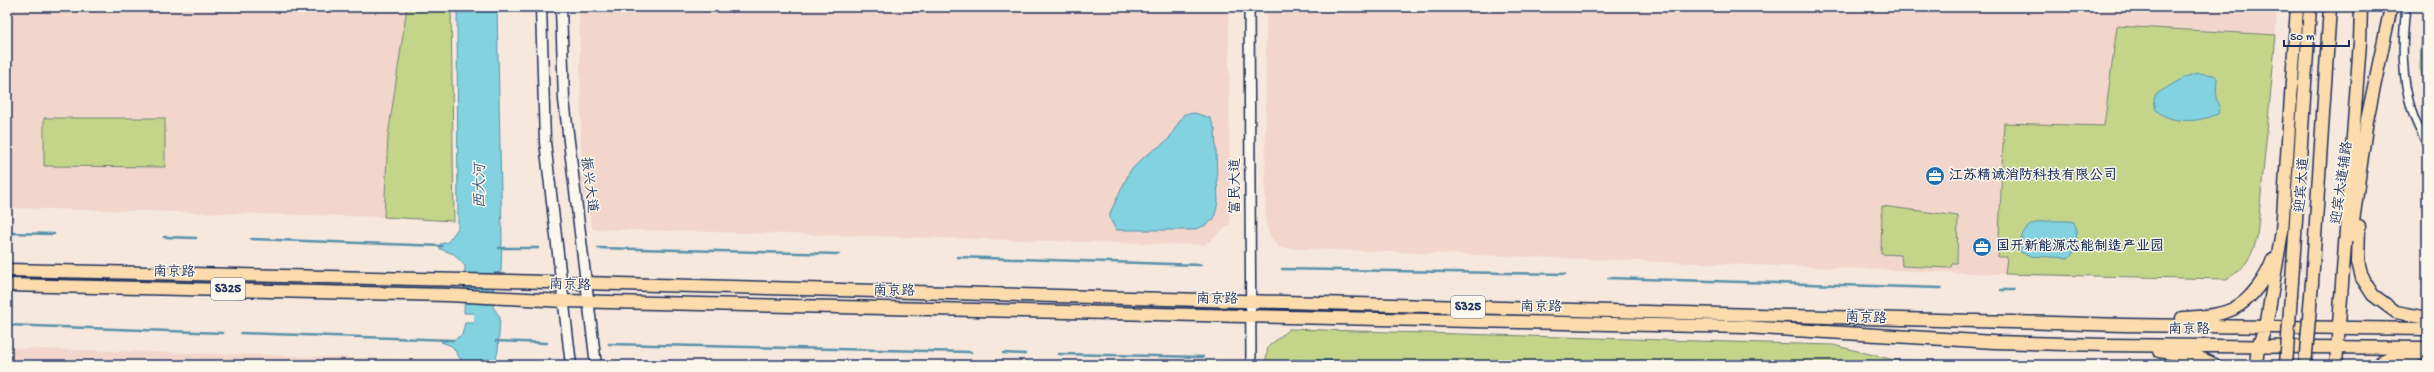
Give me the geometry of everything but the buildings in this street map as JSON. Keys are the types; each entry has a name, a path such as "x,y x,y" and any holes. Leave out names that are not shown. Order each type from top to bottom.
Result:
{"main road":[{"path":"541,7 545,142 571,365"},
{"name":"振兴大道","path":"561,7 564,100 596,365"},
{"path":"2256,365 2258,346 2266,327 2282,231 2297,7"},
{"name":"迎宾大道","path":"2286,365 2310,7"},
{"name":"迎宾大道","path":"2305,365 2312,283 2330,7"},
{"path":"2336,365 2341,327 2360,50 2361,7"},
{"name":"迎宾大道辅路","path":"2341,327 2357,179 2367,120 2376,86 2391,7"},
{"path":"2376,86 2366,148 2357,243 2358,262 2362,278 2373,295 2396,312 2427,318"},
{"path":"2124,324 2214,315 2234,308 2262,281 2271,266 2282,231"},
{"name":"南京路","path":"7,270 509,281 1251,302 2124,324 2427,329"},
{"name":"南京路","path":"7,285 448,295 589,302 1745,327 2014,342 2427,348"},
{"path":"2014,342 2165,352 2200,358 2215,365"},
{"path":"2339,346 2340,365"},
{"path":"2377,365 2385,360 2408,355 2427,355"}],"street":[{"name":"富民大道","path":"1249,7 1252,365"},
{"path":"2406,7 2402,45 2404,68 2412,112 2427,145"}],"shaded area":[{"path":"7,7 407,7 388,136 384,217 7,208"},
{"path":"579,7 1229,7 1230,224 1205,245 593,229 582,189"},
{"path":"1266,7 2277,7 2276,35 2117,26 2083,277 1279,248 1270,236 1265,221"},
{"path":"7,348 442,360 442,365 7,365"}],"green space":[{"path":"407,7 451,7 454,221 384,217 388,136"},
{"path":"2423,7 2427,7 2427,96 2420,68"},
{"path":"2117,26 2276,35 2257,237 2253,251 2247,262 2243,267 2226,279 2005,274 2007,257 1998,257 2004,123 2104,126"},
{"path":"44,118 165,118 165,167 44,166"},
{"path":"1882,206 1958,216 1957,263 1953,263 1950,268 1902,266 1901,255 1881,254"},
{"path":"1289,329 1833,345 1894,360 2088,365 1265,365 1268,347"}],"water":[{"path":"457,7 497,7 502,238 501,272 494,273 493,307 500,317 498,351 494,365 461,365 461,360 452,346 441,342 455,339 462,335 465,323 474,323 487,316 485,313 464,313 465,266 454,254 440,249 440,244 448,242 458,228"},
{"path":"2198,73 2214,75 2217,78 2216,98 2220,106 2218,114 2203,119 2186,121 2170,118 2162,115 2156,110 2154,99 2156,94 2193,74"},
{"path":"1195,113 1210,118 1215,129 1218,202 1214,219 1206,225 1193,230 1116,230 1110,219 1110,213 1130,171 1144,157 1168,140 1184,114"},
{"path":"2074,222 2076,235 2074,251 2069,258 2028,256 2019,251 2024,232 2035,223"}],"waterway":[{"path":"7,233 54,234"},
{"path":"164,237 196,238"},
{"path":"251,239 442,246"},
{"path":"499,248 538,248"},
{"path":"598,248 839,254"},
{"path":"957,257 1201,265"},
{"path":"1282,269 1565,274"},
{"path":"1608,278 1941,288"},
{"path":"2001,290 2014,290"},
{"name":"西大河","path":"482,293 482,365"},
{"path":"7,325 223,333"},
{"path":"241,333 453,340"},
{"path":"496,341 547,343"},
{"path":"609,344 971,352"},
{"path":"1003,353 1025,354"},
{"path":"1059,354 1203,357"},
{"path":"1293,360 1462,365"}],"place":[{"name":"江苏精诚消防科技有限公司","path":"1935,176"},
{"name":"国开新能源芯能制造产业园","path":"1982,247"}]}
